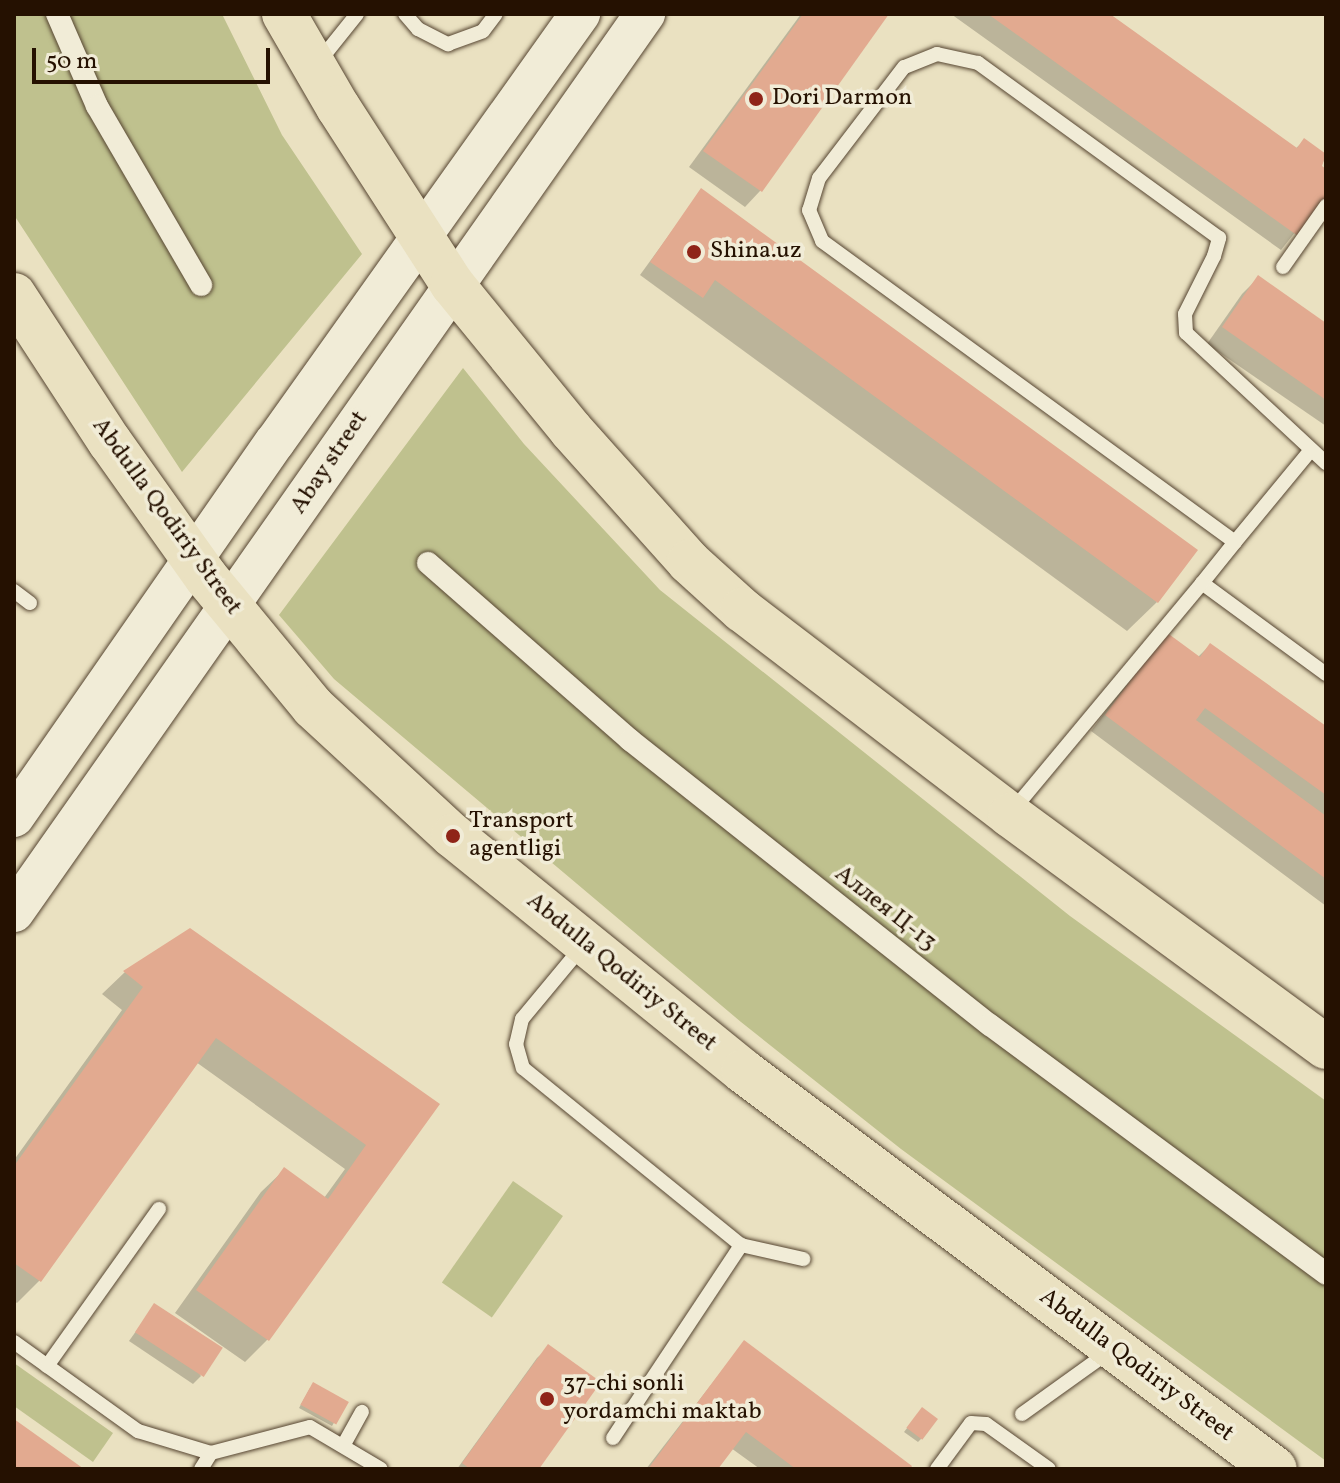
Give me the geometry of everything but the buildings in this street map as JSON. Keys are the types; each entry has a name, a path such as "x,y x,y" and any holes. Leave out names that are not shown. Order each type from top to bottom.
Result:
{"main road":[{"path":"284,14 452,284 571,430 689,562 742,610 1010,815 1326,1047"},
{"path":"14,817 580,14"},
{"name":"Abay street","path":"14,912 230,608 452,284 645,14"},
{"name":"Abdulla Qodiriy Street","path":"14,295 194,560 313,707 453,836 743,1071 1275,1469"}],"street":[{"path":"57,14 97,106 201,285"},
{"name":"Аллея Ц-13","path":"428,563 630,740 977,1016 1326,1274"}],"lane":[{"path":"315,67 357,14"},
{"path":"405,14 418,29 448,44 483,31 496,14"},
{"path":"1235,542 822,241 809,210 819,178 904,67 937,54 978,63 1219,238 1214,256 1185,314 1186,333 1326,463"},
{"path":"1283,267 1326,206"},
{"path":"1010,815 1310,451"},
{"path":"1202,583 1326,674"},
{"path":"14,591 30,603"},
{"path":"585,943 522,1019 516,1044 523,1068 741,1245 803,1259"},
{"path":"47,1366 159,1209"},
{"path":"613,1438 741,1245"},
{"path":"14,1342 138,1431 211,1453 310,1427 381,1469"},
{"path":"1022,1414 1113,1349"},
{"path":"343,1446 362,1412"},
{"path":"937,1469 971,1423 986,1424 1049,1469"},
{"path":"201,1469 211,1453"}],"green space":[{"path":"14,14 222,14 282,135 362,254 182,472 14,215"},
{"path":"463,368 524,444 660,590 1070,916 1326,1101 1326,1461 901,1149 741,1022 334,679 279,615"},
{"path":"513,1181 563,1216 492,1318 442,1283"},
{"path":"14,1363 113,1433 93,1462 14,1406"}],"place":[{"name":"Dori Darmon","path":"756,99"},
{"name":"Shina.uz","path":"694,252"},
{"name":"Transport agentligi","path":"453,836"},
{"name":"37-chi sonli yordamchi maktab","path":"547,1399"}]}
